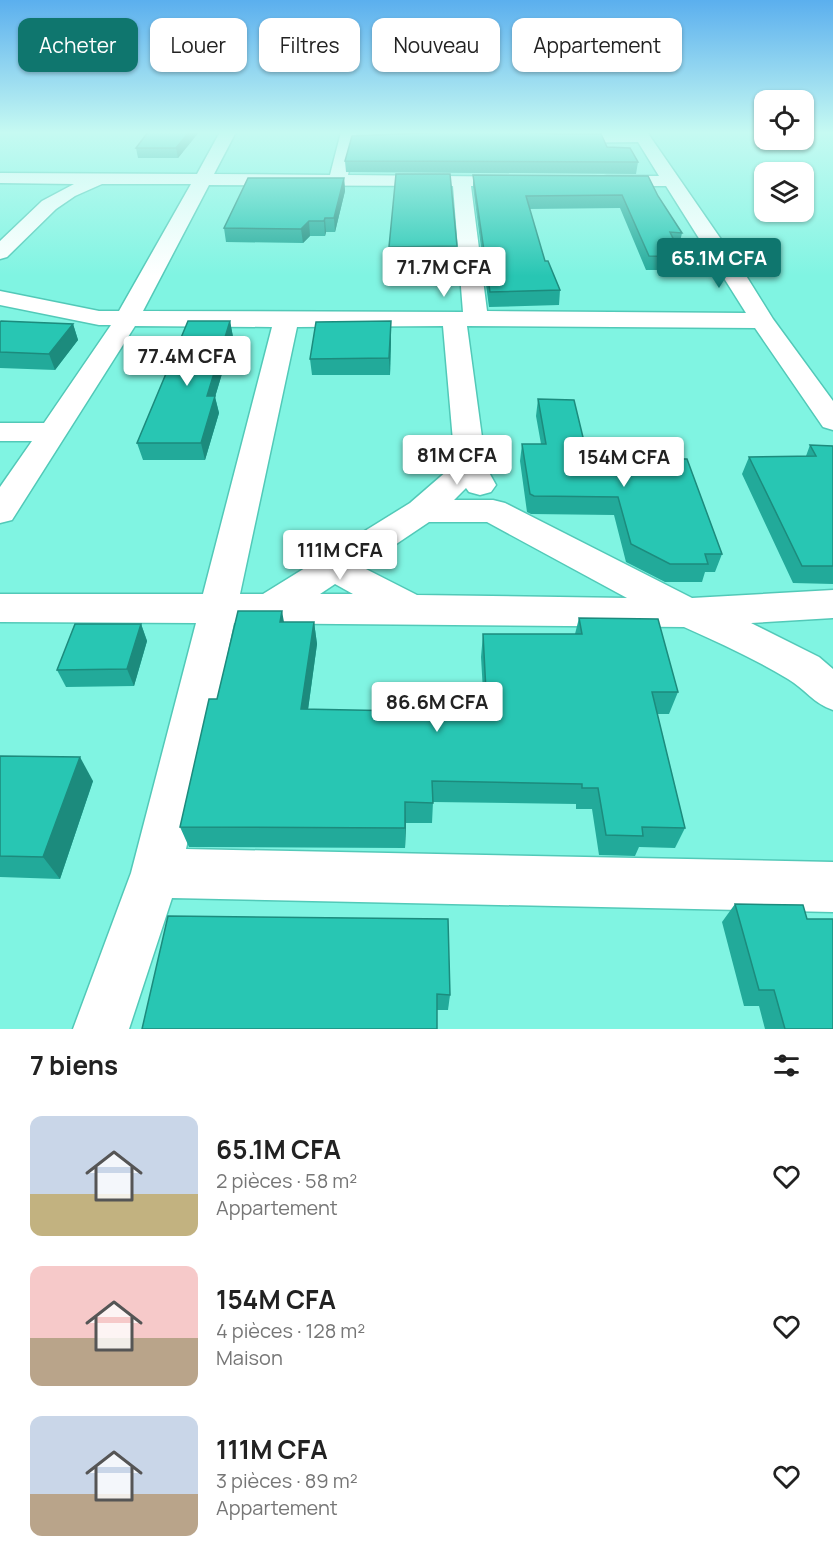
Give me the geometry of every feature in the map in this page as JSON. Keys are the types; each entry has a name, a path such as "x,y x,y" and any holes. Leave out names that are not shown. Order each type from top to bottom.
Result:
{"street":[{"path":"0,253 49,205 69,192 98,180"},
{"path":"0,512 127,319 200,180"},
{"path":"401,180 531,181"},
{"path":"461,181 471,467 493,511"},
{"path":"590,181 671,181 734,274 762,321 833,421"},
{"path":"0,298 76,315 127,319 572,318 762,321"},
{"path":"101,1029 156,873 220,609 286,320"},
{"path":"0,432 53,432"},
{"path":"269,609 422,511 471,467"},
{"path":"422,511 493,511 688,613 764,646 805,669 833,693"},
{"path":"332,567 412,609"},
{"path":"0,608 412,609 688,613 833,604"},
{"path":"156,873 833,887"}],"building":[{"path":"247,180 343,180 334,218 309,221 301,229 224,228"},
{"path":"395,180 451,180 457,246 389,247"},
{"path":"474,180 650,180 682,233 670,232 682,257 649,256 622,195 526,196 545,261 548,261 560,290 490,292"},
{"path":"1,321 73,324 49,354 0,352"},
{"path":"188,321 230,321 207,396 215,396 201,443 137,443"},
{"path":"391,321 389,358 310,359 316,322"},
{"path":"538,399 574,400 588,458 687,459 722,554 705,554 708,564 670,564 631,544 618,497 534,496 530,494 522,444 546,444"},
{"path":"810,445 833,446 833,566 802,566 749,457 816,456"},
{"path":"238,611 282,611 280,622 314,622 301,709 455,712 455,709 487,710 483,634 582,634 579,618 658,619 678,692 652,692 685,828 642,827 643,836 606,835 598,788 582,788 582,784 432,781 433,803 405,802 405,828 180,827 209,699 217,699"},
{"path":"75,624 141,624 127,669 57,670"},
{"path":"0,756 80,757 43,857 0,856"},
{"path":"735,904 803,905 807,919 833,919 833,1029 785,1029 774,990 759,990"},
{"path":"168,916 448,919 450,995 437,994 437,1029 142,1029"}]}
